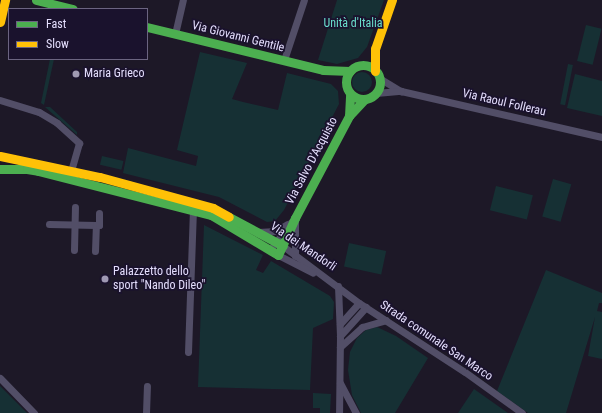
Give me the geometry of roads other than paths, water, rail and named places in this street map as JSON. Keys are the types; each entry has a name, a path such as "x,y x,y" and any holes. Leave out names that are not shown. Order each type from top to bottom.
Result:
{"street":[{"path":"0,22 5,0"},
{"path":"36,0 71,6"},
{"path":"175,34 183,0"},
{"path":"284,60 304,0"},
{"path":"375,49 360,65 350,71 346,83 350,94 357,98 365,99 376,93 380,86 377,74 375,49 392,0"},
{"name":"Via Giovanni Gentile","path":"148,27 323,70 350,71"},
{"path":"360,65 368,66 377,74"},
{"name":"Via Giovanni Gentile","path":"323,70 346,83"},
{"name":"Via Raoul Follerau","path":"377,74 401,91"},
{"name":"Via Raoul Follerau","path":"376,93 401,91 602,137"},
{"name":"Via Salvo D'Acquisto","path":"349,116 350,94"},
{"name":"Via Salvo D'Acquisto","path":"278,255 295,218 349,116 365,99"},
{"path":"0,100 39,112 56,123 78,143 71,171"},
{"name":"Via dei Mandorli","path":"0,155 71,171 193,206 278,255 338,286"},
{"name":"Via dei Mandorli","path":"0,169 33,170 193,206 213,208 275,241 338,286"},
{"path":"188,352 193,206"},
{"path":"74,250 75,207"},
{"path":"95,251 96,225 99,225 99,213"},
{"path":"258,232 276,231 295,218"},
{"path":"295,218 295,256"},
{"name":"Via Salvo D'Acquisto","path":"270,250 275,241 295,218"},
{"path":"49,224 96,225"},
{"path":"338,286 340,324 339,413"},
{"name":"Strada comunale San Marco","path":"338,286 366,307 465,372 522,413"},
{"path":"340,324 359,302"},
{"path":"340,336 366,307"},
{"path":"340,347 362,327 386,320"},
{"path":"0,378 34,413"},
{"path":"339,382 356,413"},
{"path":"146,413 147,386"}],"place":[{"name":"Maria Grieco","path":"76,74"},
{"name":"Palazzetto dello sport \"Nando Dileo\"","path":"105,279"}],"park label":[{"name":"Unità d'Italia","path":"353,24"}]}
